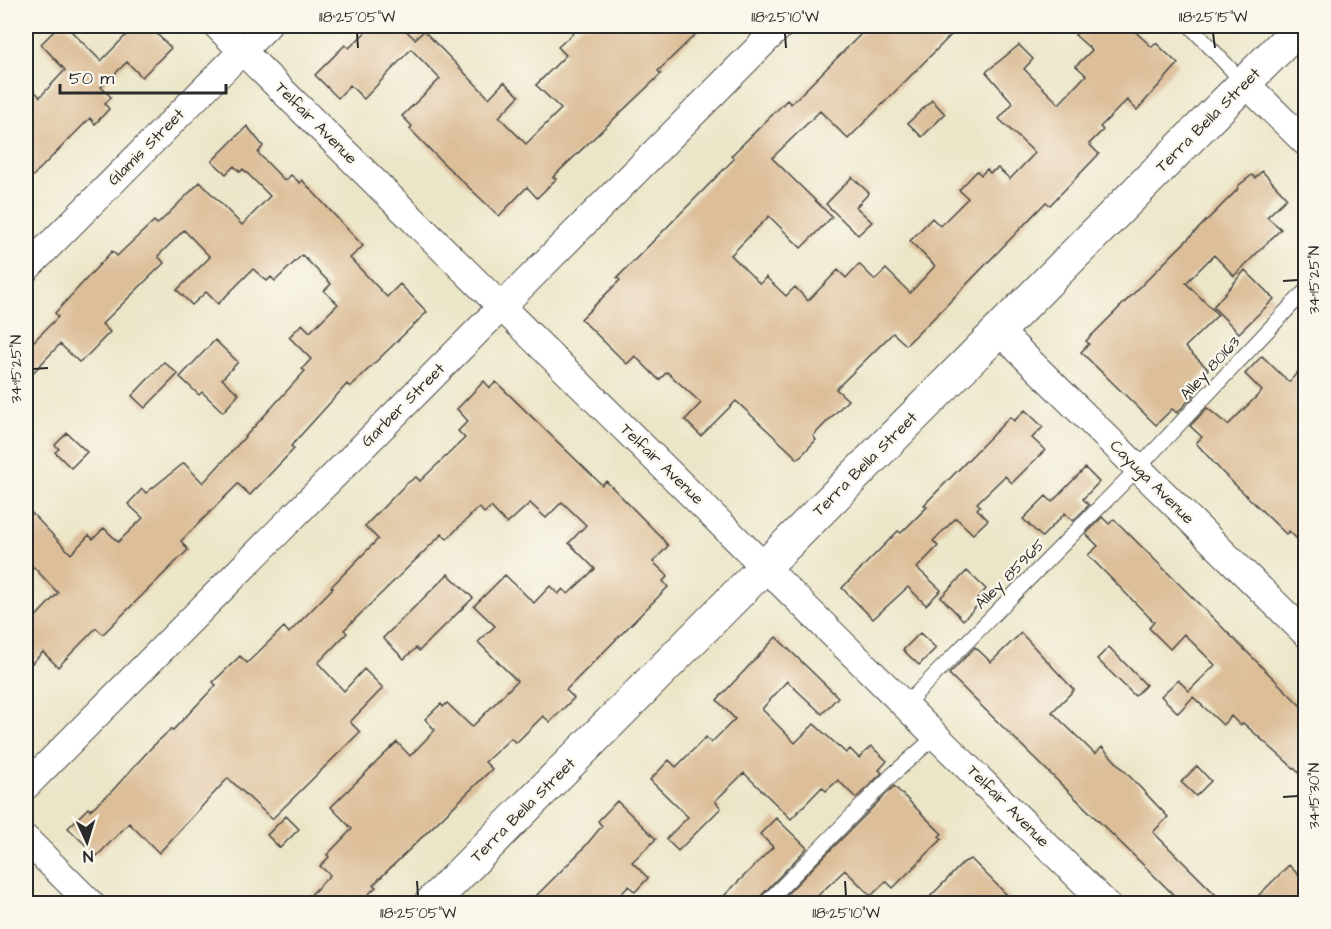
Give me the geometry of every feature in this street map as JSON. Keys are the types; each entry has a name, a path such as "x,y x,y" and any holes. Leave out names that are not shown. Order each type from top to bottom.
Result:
{"main road":[{"name":"Terra Bella Street","path":"430,903 1300,26"}],"street":[{"name":"Telfair Avenue","path":"217,26 766,565 1106,903"},
{"name":"Glamis Street","path":"26,269 267,26"},
{"name":"Garber Street","path":"26,786 780,26"},
{"path":"1245,83 1305,143"},
{"name":"Cayuga Avenue","path":"998,330 1305,634"},
{"path":"26,838 91,903"}],"lane":[{"path":"1190,26 1245,83"},
{"name":"Alley 80163","path":"1138,468 1305,290"},
{"name":"Alley 85965","path":"906,704 1138,468"},
{"path":"765,903 892,775 937,735"}],"building":[{"path":"59,26 66,26 101,61 135,26 149,26 171,48 142,77 127,62 101,87 111,97 105,104 109,109 95,124 90,118 26,183 26,82 40,97 65,70 41,44"},
{"path":"372,26 401,26 415,39 424,31 489,98 504,82 519,96 499,117 526,144 561,109 536,85 566,55 558,47 581,26 704,26 658,71 661,74 553,177 556,179 537,198 527,187 499,216 442,162 410,129 412,126 402,116 440,79 411,49 364,99 350,85 338,98 315,75 345,45 349,48"},
{"path":"869,26 960,26 848,139 820,111 772,158 832,217 801,248 769,216 731,255 760,284 766,277 786,296 795,287 808,301 838,270 846,278 859,264 875,280 886,269 910,293 935,266 910,241 932,218 940,226 968,198 959,190 977,171 981,175 987,169 990,173 998,168 1010,179 1035,153 999,119 1013,103 986,72 1019,45 1033,59 1024,69 1059,104 1086,75 1076,66 1092,50 1075,35 1084,26 1129,26 1152,47 1156,43 1178,64 1137,110 1127,100 1100,127 1103,130 1089,144 1099,154 1050,205 1046,202 906,345 893,333 836,389 848,400 813,436 816,440 798,459 736,401 701,436 685,420 701,403 667,372 659,380 635,356 627,364 581,319 620,280 617,278 734,159 731,156 787,100 791,104"},
{"path":"932,100 945,114 922,137 908,123"},
{"path":"247,126 263,146 258,153 285,181 291,175 300,183 302,180 363,246 350,258 387,297 400,284 427,312 350,387 347,384 291,446 294,449 250,495 238,484 181,541 188,550 103,634 96,628 58,667 43,652 26,669 26,627 58,593 26,559 26,507 71,554 89,535 93,539 104,528 118,542 143,518 128,504 142,489 146,493 184,463 203,483 305,371 302,369 311,359 289,337 302,324 310,332 338,304 324,291 331,284 302,255 275,281 271,277 267,281 253,269 218,304 206,292 192,305 177,290 210,257 184,230 158,256 164,263 102,324 110,332 88,355 79,362 60,344 26,380 26,349 58,317 55,313 112,251 117,256 154,221 159,223 200,182 242,225 270,196 243,169 240,172 234,166 226,174 212,161"},
{"path":"1262,171 1287,198 1267,217 1281,229 1234,276 1214,255 1186,283 1218,315 1185,347 1208,369 1189,390 1194,395 1177,413 1172,409 1156,425 1081,352 1089,344 1086,341 1237,190 1238,186 1252,175 1255,178"},
{"path":"852,177 869,193 856,207 872,222 858,235 826,204"},
{"path":"1245,270 1274,299 1239,333 1213,307"},
{"path":"215,340 238,362 222,379 239,394 223,412 202,392 199,395 180,377"},
{"path":"1262,356 1289,382 1305,364 1305,530 1297,539 1289,531 1286,534 1222,472 1196,443 1202,437 1190,426 1207,408 1228,425 1262,391 1245,374"},
{"path":"164,362 178,374 145,408 132,396"},
{"path":"484,381 490,388 496,382 602,485 606,481 661,537 668,546 653,562 668,576 663,581 668,587 566,690 574,698 550,722 543,716 516,743 511,738 485,762 492,769 373,885 376,887 359,903 303,903 330,875 320,866 329,857 327,855 352,829 331,807 397,742 410,756 435,730 425,719 441,704 443,707 447,703 472,727 517,681 478,642 495,626 474,606 505,575 534,603 550,586 558,594 563,589 568,594 595,569 569,543 586,525 562,502 546,518 530,503 507,524 491,507 484,513 479,507 447,539 442,534 344,630 347,633 318,663 344,691 364,669 383,688 350,722 360,732 272,819 228,778 159,853 129,823 97,856 68,828 88,808 90,810 112,791 151,748 171,729 173,730 216,685 213,682 240,656 247,663 284,627 289,633 333,588 331,587 378,539 365,526 406,484 416,477 420,481 465,438 458,431 468,421 457,409"},
{"path":"1025,410 1043,427 1032,438 1045,450 1012,483 1005,476 977,503 980,506 977,509 988,520 973,534 956,518 933,541 938,546 917,568 941,590 926,605 908,587 873,619 842,588 898,531 901,533 927,507 924,505 1010,417 1014,421"},
{"path":"67,433 87,452 71,468 55,452 59,449 55,445"},
{"path":"1085,468 1099,482 1083,499 1089,505 1073,521 1065,513 1042,537 1023,519 1046,496 1052,502"},
{"path":"1102,517 1109,524 1114,519 1305,710 1305,778 1243,723 1240,725 1231,716 1223,725 1193,697 1178,713 1161,696 1178,680 1189,691 1215,665 1184,634 1170,649 1149,628 1154,622 1088,555 1098,546 1086,534"},
{"path":"967,571 986,589 977,599 980,603 963,620 941,597"},
{"path":"448,574 473,598 419,651 416,648 404,659 383,638"},
{"path":"920,633 936,648 919,665 903,650"},
{"path":"1021,633 1074,690 1052,712 1095,754 1102,747 1168,817 1153,832 1224,903 1182,903 949,674 975,647 991,662"},
{"path":"776,637 838,697 822,714 787,681 762,709 795,743 814,724 846,753 850,749 859,758 871,746 887,761 879,770 882,773 856,798 838,780 826,791 822,787 791,819 744,773 715,801 721,808 678,851 666,839 688,817 650,780 669,760 676,767 706,737 711,743 735,719 717,700"},
{"path":"1109,647 1146,685 1135,696 1097,659"},
{"path":"1197,766 1211,781 1196,796 1181,782"},
{"path":"894,786 942,834 939,836 942,839 893,888 886,881 871,896 845,870 810,903 778,903"},
{"path":"617,801 656,839 632,862 648,878 635,892 629,886 612,903 529,903 582,850 602,826 598,821"},
{"path":"286,816 299,829 280,848 267,835"},
{"path":"776,818 807,848 756,903 717,903 773,847 760,834"},
{"path":"971,859 1015,903 924,903 964,862"},
{"path":"1289,865 1305,882 1305,903 1251,903"}]}
